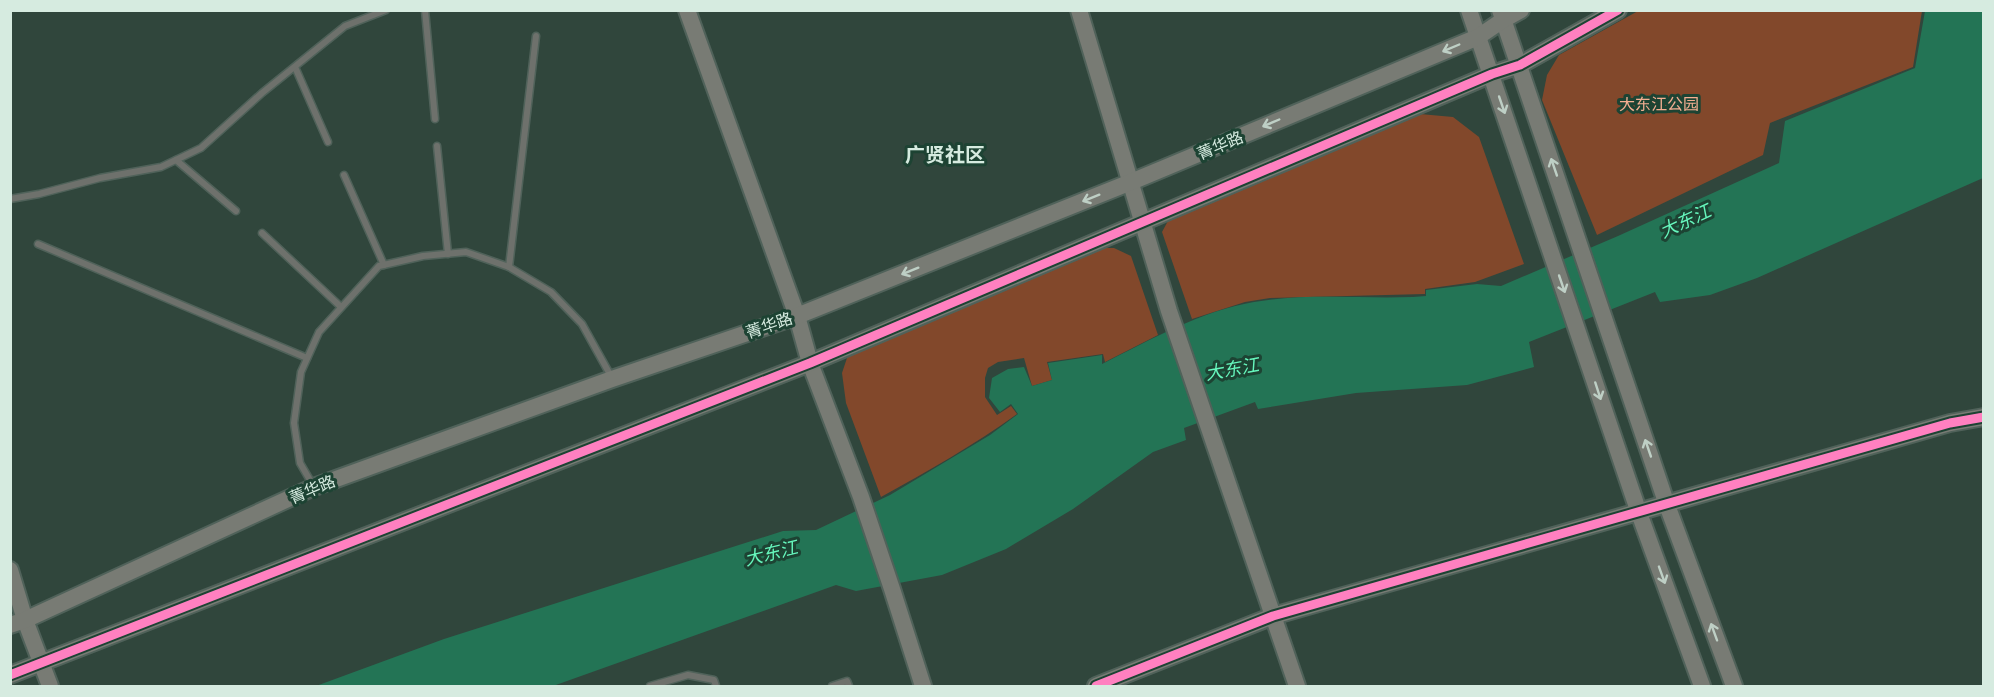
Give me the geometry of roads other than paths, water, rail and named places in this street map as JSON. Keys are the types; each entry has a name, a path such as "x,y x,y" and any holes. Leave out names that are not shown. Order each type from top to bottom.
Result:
{"street":[{"path":"687,10 797,316 810,363 861,497 923,687"},
{"path":"1079,10 1169,311 1297,687"},
{"path":"1469,10 1639,513 1702,687"},
{"name":"菁华路","path":"18,622 314,487 612,379 797,316 1131,182 1478,37 1501,15 1521,10"},
{"path":"10,675 810,363 1492,74 1520,65 1618,10"},
{"path":"1501,15 1520,65 1667,505 1734,687"},
{"path":"1096,687 1273,616 1950,423 1983,417"},
{"path":"10,570 18,622 42,663 50,687"}],"lane":[{"path":"10,199 161,166 201,148 262,93 345,26 386,10"},
{"path":"425,10 435,119"},
{"path":"509,267 536,36"},
{"path":"295,68 328,141"},
{"path":"437,146 448,254"},
{"path":"176,160 236,211"},
{"path":"344,175 384,265"},
{"path":"262,233 341,307"},
{"path":"38,244 307,358"},
{"path":"314,487 300,463 294,423 301,372 319,332 380,266 423,256 466,252 509,267 551,292 582,324 612,379"},
{"path":"650,687 688,675 714,680 716,687"},
{"path":"832,687 847,681 849,687"}],"water":[{"name":"大东江","path":"1925,11 1983,11 1983,178 1757,278 1710,295 1660,302 1655,292 1529,342 1534,367 1467,385 1356,393 1258,409 1255,402 1184,428 1186,440 1153,452 1073,509 1006,549 942,575 856,591 836,585 553,686 316,686 444,639 783,531 816,530 890,495 990,435 1018,414 1011,404 1000,412 989,398 992,378 1008,369 1024,367 1032,386 1052,380 1048,363 1102,355 1102,364 1195,319 1254,302 1313,297 1413,297 1426,296 1426,290 1477,284 1501,286 1779,163 1785,121 1915,68"}],"district":[{"name":"广贤社区","path":"945,154"}],"park label":[{"name":"大东江公园","path":"1659,104"}]}
